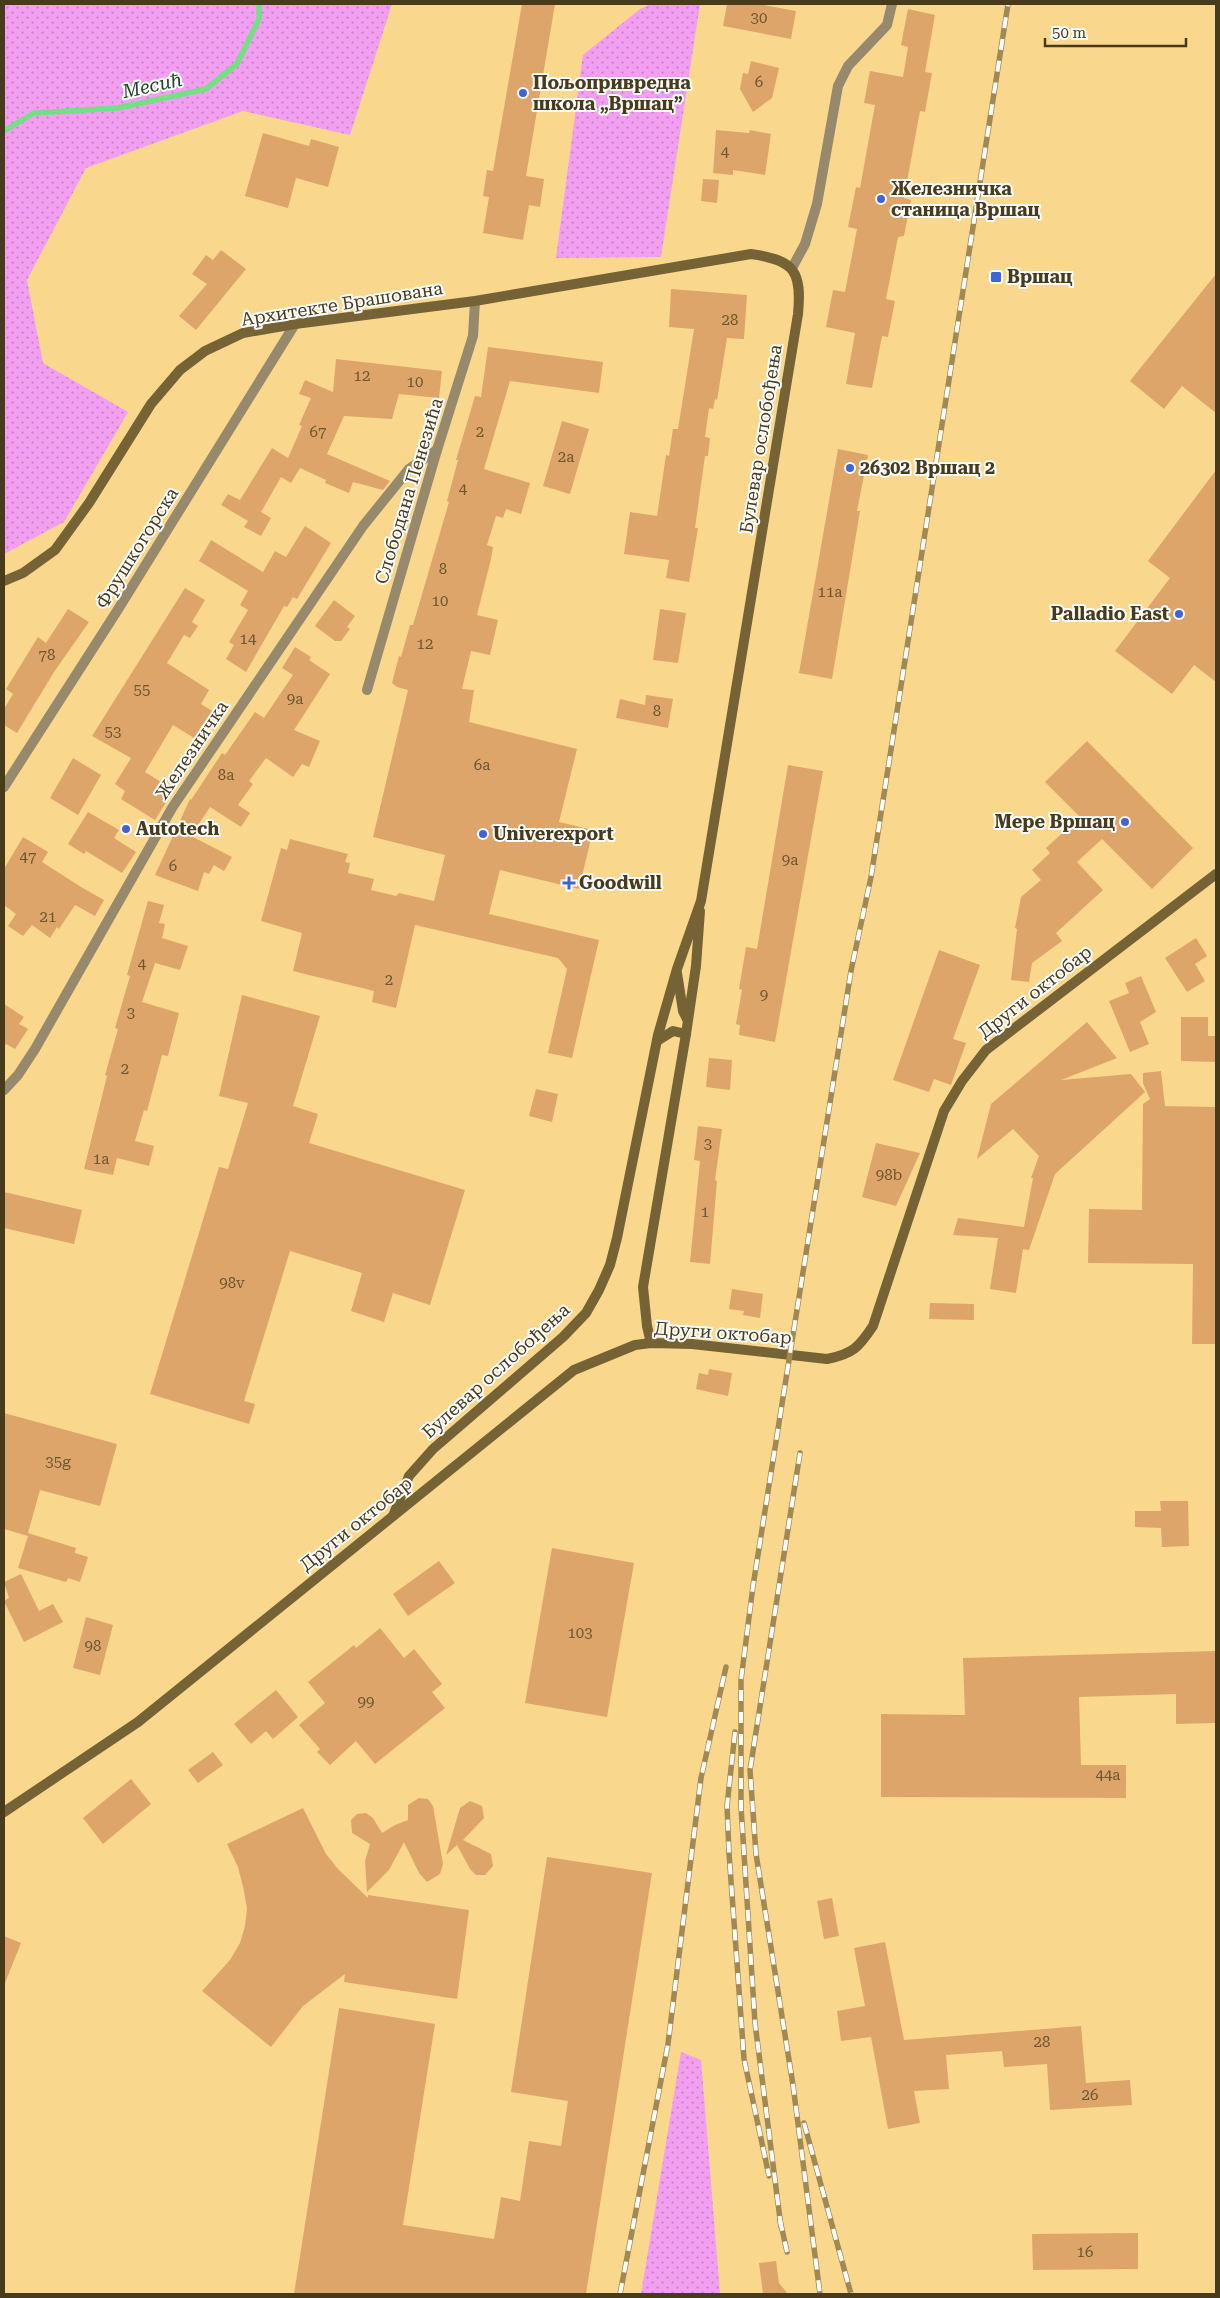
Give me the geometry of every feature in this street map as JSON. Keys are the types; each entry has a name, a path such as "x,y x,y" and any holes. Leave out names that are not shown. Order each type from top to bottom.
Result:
{"street":[{"path":"792,268 805,244 818,204 838,86 848,66 887,25 892,4"},
{"name":"Архитекте Брашована","path":"4,580 23,573 55,550 89,503 150,404 180,370 205,351 243,333 295,324 475,301 751,254 772,258 792,268"},
{"name":"Булевар ослобођења","path":"651,1343 647,1326 643,1286 686,1034 697,958 701,901 798,314 798,281 792,268"},
{"name":"Слободана Пенезића","path":"367,690 437,450 473,336 475,301"},
{"name":"Фрушкогорска","path":"4,787 117,611 295,324"},
{"name":"Железничка","path":"4,1090 18,1074 35,1049 172,808 363,526 409,469 437,450"},
{"name":"Други октобар","path":"4,1812 138,1722 574,1370 635,1345 651,1343 692,1344 827,1358 844,1355 860,1346 873,1326 944,1111 962,1081 986,1050 1216,874"},
{"name":"Булевар ослобођења","path":"393,1516 409,1476 433,1449 563,1337 586,1313 599,1290 610,1266 617,1238 657,1041 677,969 701,901"},
{"name":"Булевар ослобођења","path":"677,969 683,1010 688,1020"},
{"path":"657,1041 673,1031 686,1034"}],"shaded area":[{"path":"4,4 392,4 350,135 243,111 86,168 27,280 43,363 128,412 64,522 4,554"},
{"path":"651,4 700,4 661,257 556,258 583,55 640,9"},
{"path":"681,2052 701,2060 720,2294 641,2294"}],"building":[{"name":"Пољопривредна школа „Вршац”","path":"522,4 555,4 526,176 544,179 540,207 529,205 523,240 483,233 489,197 483,196 487,170 493,171"},
{"path":"727,4 758,4 796,11 791,39 723,26"},
{"name":"Железничка станица Вршац","path":"908,9 935,15 925,72 932,73 925,112 920,111 904,198 911,200 904,236 898,237 886,299 895,301 888,337 882,336 872,388 846,384 855,333 826,327 833,290 845,292 857,229 848,227 856,187 860,188 875,105 864,103 870,71 903,77 908,47 901,45"},
{"path":"751,61 779,68 772,98 753,112 740,89 743,73 748,74"},
{"path":"716,130 749,133 750,130 771,134 765,175 733,170 733,175 713,173"},
{"path":"263,133 309,146 311,139 339,147 328,187 296,178 288,208 245,196"},
{"path":"703,179 719,180 717,203 701,201"},
{"path":"221,250 246,269 196,330 179,316 207,284 192,274 206,255 213,260"},
{"path":"1216,274 1216,413 1182,386 1164,409 1130,381"},
{"path":"671,289 747,295 744,339 727,338 717,400 715,399 713,409 709,408 705,437 710,438 708,456 705,456 695,528 698,528 689,582 666,578 669,560 624,554 630,512 657,516 666,455 669,456 673,429 678,429 694,329 669,327"},
{"path":"488,347 603,362 599,393 510,381 484,469 530,483 521,514 506,509 503,518 496,516 487,545 493,547 477,615 498,620 490,655 471,651 462,689 474,690 469,722 577,749 559,822 593,830 579,889 500,870 489,914 599,940 572,1058 548,1053 567,969 558,958 415,925 396,1008 372,1002 374,991 293,971 302,933 261,921 281,848 287,850 290,839 348,854 345,862 350,863 348,873 374,879 371,890 396,896 399,893 434,901 445,855 373,837 408,690 397,687 392,683 410,625 413,625 449,502 447,501 458,460 456,460 475,396 481,397"},
{"path":"336,359 442,371 439,398 399,394 392,419 344,416 327,454 390,481 383,490 353,482 349,493 325,483 326,480 300,468 291,483 281,477 261,512 271,518 261,536 244,527 248,521 221,505 228,494 240,500 272,448 288,458 302,426 299,425 311,398 299,394 305,380 333,392"},
{"path":"562,421 589,429 570,494 543,486"},
{"path":"838,449 868,455 857,511 860,511 832,679 799,673"},
{"name":"Palladio East","path":"1216,470 1216,682 1194,665 1172,694 1115,651 1170,578 1148,561"},
{"path":"305,526 331,543 297,599 293,597 287,607 284,606 246,672 226,659 234,645 229,642 248,610 240,605 248,591 199,561 211,540 263,572 275,551 286,557"},
{"path":"185,588 205,600 192,622 198,626 190,638 184,635 167,663 209,690 201,704 217,714 199,741 173,725 145,772 174,790 155,820 121,799 125,791 115,784 131,758 92,736"},
{"path":"334,600 355,616 347,627 350,629 341,641 335,641 315,626"},
{"path":"68,609 89,622 54,672 17,733 4,725 4,709 13,694 6,689 38,637 46,643"},
{"path":"660,609 686,613 678,663 653,660"},
{"path":"295,647 311,657 309,660 330,674 294,730 320,741 309,767 302,764 293,777 266,758 249,781 253,784 238,805 250,813 241,827 210,807 191,836 232,857 224,871 214,865 209,874 204,872 198,891 155,875 190,799 222,753 225,755 255,712 264,718 293,675 282,668"},
{"path":"646,695 673,699 668,728 616,718 620,699 645,705"},
{"path":"1087,741 1193,848 1152,889 1102,839 1077,862 1103,890 1056,933 1062,941 1032,963 1029,982 1011,980 1017,929 1015,928 1021,897 1041,880 1032,870 1050,853 1046,848 1080,817 1045,782"},
{"path":"73,758 101,775 78,815 50,798"},
{"path":"788,765 823,771 775,1042 739,1035 740,1025 736,1024 742,990 739,989 746,947 757,949"},
{"path":"88,812 119,830 114,838 136,852 122,873 86,851 84,854 68,844"},
{"path":"23,837 48,852 42,862 104,900 95,916 75,905 59,929 57,927 50,938 32,925 23,936 8,926 16,914 4,905 4,869"},
{"path":"148,901 164,905 159,923 165,924 162,938 188,946 180,970 155,963 142,1002 179,1013 168,1056 162,1055 147,1111 144,1110 135,1141 154,1146 149,1166 117,1158 113,1175 84,1169 107,1076 105,1075 118,1029 115,1028 130,976 127,975"},
{"path":"1196,938 1207,956 1195,964 1205,981 1187,992 1165,958"},
{"path":"939,950 980,965 953,1039 966,1043 951,1085 934,1079 929,1092 893,1080"},
{"path":"1141,976 1156,1012 1140,1022 1149,1044 1130,1052 1109,1001 1129,993 1125,983"},
{"path":"242,995 320,1016 293,1106 318,1114 309,1143 465,1190 430,1305 393,1293 384,1322 351,1311 362,1273 290,1251 244,1401 255,1404 249,1424 150,1394 219,1167 228,1169 248,1103 219,1096"},
{"path":"4,1004 24,1017 19,1024 28,1029 15,1049 6,1044 4,1047"},
{"path":"1181,1017 1208,1017 1208,1036 1216,1036 1216,1062 1181,1061"},
{"path":"1087,1022 1117,1058 1061,1080 1131,1074 1145,1092 1055,1174 1029,1250 1023,1249 1016,1293 990,1289 998,1238 953,1235 958,1218 1024,1227 1033,1178 1031,1178 1039,1156 1013,1129 977,1159 991,1104"},
{"path":"709,1058 732,1060 730,1090 706,1087"},
{"path":"1161,1071 1165,1106 1216,1107 1216,1344 1192,1344 1193,1264 1088,1263 1089,1209 1142,1210 1143,1104 1150,1099 1143,1083 1143,1073"},
{"path":"536,1089 558,1094 552,1122 529,1116"},
{"path":"698,1126 722,1129 715,1180 717,1181 710,1264 690,1262 700,1161 694,1160"},
{"path":"876,1143 920,1153 896,1206 862,1197"},
{"path":"4,1192 82,1210 74,1244 4,1228"},
{"path":"732,1289 763,1294 760,1318 743,1315 744,1311 729,1309"},
{"path":"930,1303 974,1304 974,1320 929,1319"},
{"path":"709,1369 732,1373 728,1396 696,1389 699,1373 708,1375"},
{"path":"4,1413 117,1444 100,1506 40,1490 28,1533 76,1548 75,1553 88,1557 80,1582 68,1578 66,1582 18,1568 28,1536 4,1529"},
{"path":"1160,1501 1188,1501 1189,1546 1162,1547 1161,1528 1135,1527 1135,1511 1161,1511"},
{"path":"552,1548 634,1563 607,1717 525,1703"},
{"path":"439,1561 455,1583 408,1616 393,1594"},
{"path":"21,1574 39,1611 53,1604 63,1622 24,1642 4,1601 9,1598 4,1582"},
{"path":"86,1617 113,1625 100,1675 73,1668"},
{"path":"380,1628 404,1658 414,1649 442,1684 432,1692 445,1708 375,1764 356,1741 330,1765 317,1752 320,1749 299,1725 325,1703 308,1682 354,1645 356,1648"},
{"path":"1216,1651 1216,1723 1176,1724 1176,1694 1079,1697 1081,1765 1126,1765 1126,1798 881,1797 881,1714 965,1715 963,1658"},
{"path":"276,1690 298,1717 273,1739 266,1731 251,1744 234,1724"},
{"path":"213,1752 223,1765 198,1783 188,1770"},
{"path":"131,1779 151,1804 103,1844 83,1818"},
{"path":"419,1798 428,1799 433,1806 443,1864 440,1874 427,1882 419,1873 404,1842 389,1870 367,1892 365,1861 370,1844 352,1833 351,1820 357,1814 366,1813 373,1818 382,1833 408,1820 408,1805"},
{"path":"470,1801 482,1806 484,1818 463,1840 491,1854 493,1866 485,1875 476,1875 470,1869 457,1845 446,1855 460,1808"},
{"path":"303,1808 326,1854 338,1869 368,1898 368,1895 469,1910 457,1999 344,1982 345,1974 303,2006 271,2047 202,1991 230,1960 240,1943 245,1926 247,1909 244,1891 238,1867 227,1844"},
{"path":"547,1857 652,1873 586,2294 294,2294 339,2008 435,2024 403,2225 494,2239 501,2197 520,2201 529,2141 561,2146 568,2101 511,2092"},
{"path":"832,1898 839,1936 824,1939 817,1901"},
{"path":"4,1936 21,1943 5,1983 4,1983"},
{"path":"885,1942 904,2040 1081,2026 1086,2083 1130,2080 1132,2105 1050,2110 1047,2064 1004,2067 1002,2051 946,2055 949,2089 914,2091 920,2123 888,2129 871,2037 841,2041 837,2011 865,2006 854,1948"},
{"path":"1138,2233 1138,2269 1033,2270 1032,2234"},
{"path":"776,2261 779,2283 788,2294 763,2294 759,2263"}],"waterway":[{"name":"Месић","path":"4,131 34,113 118,108 206,89 237,64 259,19 259,4"}],"railway":[{"path":"781,2227 755,2023 741,1807 741,1680 753,1586 851,971 871,877 1008,4"},
{"path":"800,1453 750,1770 756,1854 793,2085 820,2294"},
{"path":"620,2294 668,2044 701,1778 726,1667"},
{"path":"735,1732 727,1806 744,2059 769,2176"},
{"path":"804,2123 851,2294"},
{"path":"780,2220 787,2252"}],"place":[{"name":"Пољопривредна школа „Вршац”","path":"523,93"},
{"name":"Железничка станица Вршац","path":"881,199"},
{"name":"Вршац","path":"996,277"},
{"name":"26302 Вршац 2","path":"850,468"},
{"name":"Palladio East","path":"1179,614"},
{"name":"Мере Вршац","path":"1125,822"},
{"name":"Autotech","path":"126,829"},
{"name":"Univerexport","path":"483,834"},
{"name":"Goodwill","path":"569,883"}]}
